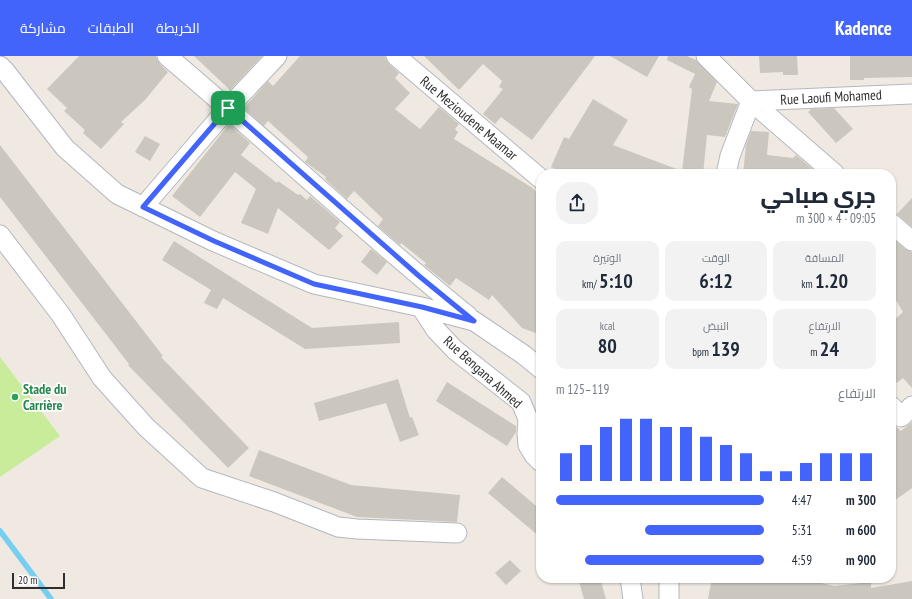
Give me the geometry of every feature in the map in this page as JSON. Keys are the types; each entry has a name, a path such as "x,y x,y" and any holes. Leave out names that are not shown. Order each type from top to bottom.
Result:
{"street":[{"path":"168,56 419,276 474,321"},
{"path":"143,207 228,108 277,56"},
{"name":"Rue Mezioudene Maamar","path":"396,56 536,175"},
{"path":"706,56 751,101 829,169"},
{"name":"Rue Bengana Ahmed","path":"0,66 65,148 117,194 214,241 314,284 422,307 474,321 536,365"},
{"name":"Rue Laoufi Mohamed","path":"751,101 912,94"},
{"path":"727,169 730,156 751,101"},
{"path":"896,227 912,241"},
{"path":"0,235 61,315 102,378 146,427 202,478 274,502 338,527 457,533"},
{"name":"Rue Bengana Ahmed","path":"422,307 436,330 455,350 521,402 528,419 528,445 536,457"},
{"path":"896,412 901,417 912,406"},
{"path":"631,583 633,599"},
{"path":"669,583 669,599"}],"green space":[{"name":"Stade du Carrière","path":"0,357 60,436 0,477"}],"building":[{"path":"79,56 156,56 160,64 168,72 145,100 121,122 124,124 101,149 83,133 85,130 64,111 67,108 47,89"},
{"path":"194,56 262,56 230,90"},
{"path":"300,56 385,56 389,64 399,73 395,78 410,93 395,109 420,129 439,107 459,124 455,129 458,132 454,139 536,192 536,333 522,328 492,295 489,300 456,278 450,286 424,265 426,263 401,243 400,245 378,226 383,219 354,191 347,199 325,179 326,177 305,162 308,157 268,121 264,126 244,108 268,81 273,86"},
{"path":"424,56 595,56 532,140 501,117 495,124 483,114 503,89 499,87 502,81 483,64 459,90"},
{"path":"610,56 659,56 647,77"},
{"path":"668,56 687,56 696,60 717,82 709,101 738,104 725,137 707,135 704,169 682,169 692,89 689,87 695,74 667,60"},
{"path":"759,56 797,56 798,75 783,75 783,72 760,73"},
{"path":"850,56 912,56 912,77 864,78 864,80 850,80"},
{"path":"593,99 628,120 613,145 677,169 555,169 551,167 564,137 569,139"},
{"path":"834,108 853,129 836,143 808,112 811,109"},
{"path":"229,124 250,143 241,155 277,183 278,181 307,200 310,196 340,222 335,228 343,236 329,250 278,208 268,234 241,223 256,189 235,172 200,217 172,196"},
{"path":"751,131 769,132 767,155 793,158 796,155 812,169 744,169 746,145"},
{"path":"145,136 160,144 150,161 135,152"},
{"path":"0,145 163,356 161,357 249,448 228,468 128,365 129,364 0,197"},
{"path":"912,198 912,227 897,214"},
{"path":"174,241 312,328 399,322 400,343 305,349 223,298 217,309 204,303 211,290 162,260"},
{"path":"896,241 905,249 912,252 912,388 903,378 897,383 896,382 896,318 903,312 896,300"},
{"path":"371,249 387,262 377,275 361,262"},
{"path":"398,379 410,418 412,417 419,435 400,442 386,403 319,421 314,403"},
{"path":"447,382 516,426 516,432 507,446 436,401"},
{"path":"912,422 912,488 896,499 896,426 901,431"},
{"path":"259,450 351,485 460,495 457,522 357,517 249,476"},
{"path":"502,477 536,506 536,534 488,493"},
{"path":"510,560 521,571 506,585 495,573"},
{"path":"912,581 912,599 708,599 711,583 821,583 834,586 871,583 871,588"},
{"path":"579,583 601,583 606,599 584,599"}],"waterway":[{"path":"0,531 51,599"}],"place":[{"name":"Stade du Carrière","path":"15,397"}],"route":[{"path":"228,108 419,276 474,321 422,307 314,284 214,241 143,207 228,108"}]}
